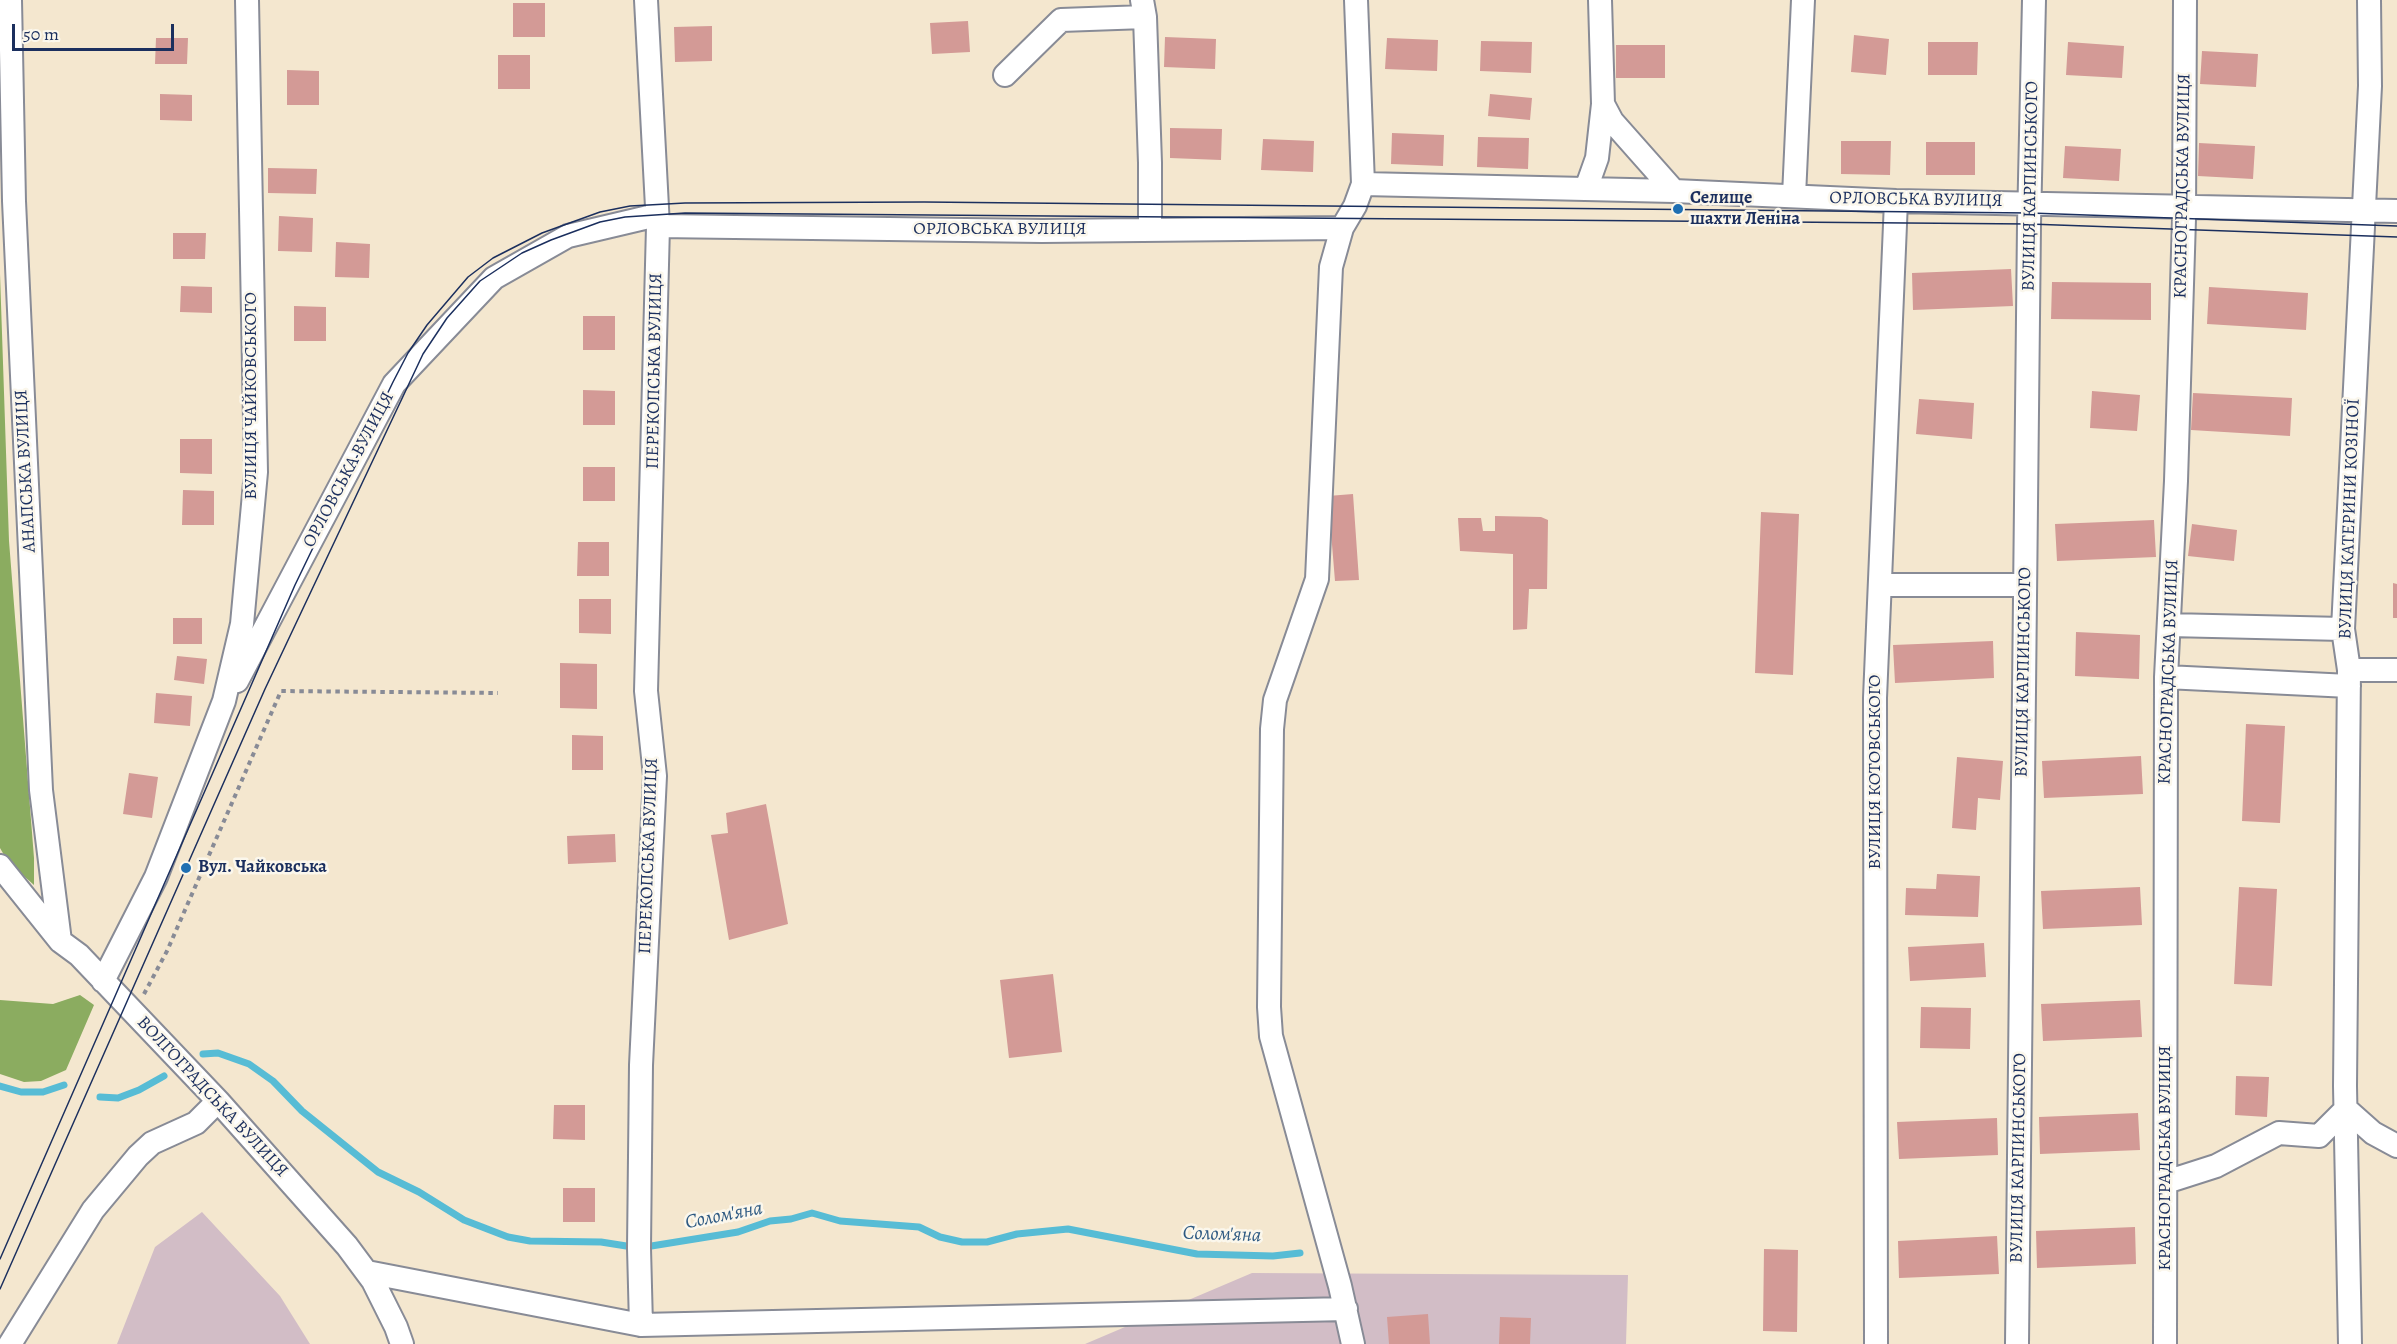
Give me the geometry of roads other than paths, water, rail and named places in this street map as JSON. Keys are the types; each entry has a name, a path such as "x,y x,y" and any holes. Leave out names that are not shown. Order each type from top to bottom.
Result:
{"street":[{"name":"АНАПСЬКА ВУЛИЦЯ","path":"10,0 14,213 41,790 60,941"},
{"name":"ВУЛИЦЯ ЧАЙКОВСЬКОГО","path":"103,981 156,878 220,713 242,624 256,472 247,0"},
{"name":"ПЕРЕКОПСЬКА ВУЛИЦЯ","path":"641,1325 639,1248 641,1065 654,776 646,691 658,220 646,0"},
{"path":"1353,1344 1346,1309 1271,1036 1269,1007 1275,700 1317,579 1330,267 1342,228 1355,206 1363,184 1356,0"},
{"path":"1586,189 1597,158 1603,104 1600,0"},
{"path":"1794,196 1803,0"},
{"name":"ВУЛИЦЯ КАРПИНСЬКОГО","path":"2017,1344 2034,0"},
{"name":"КРАСНОГРАДСЬКА ВУЛИЦЯ","path":"2165,1344 2166,677 2183,205 2185,0"},
{"name":"ВУЛИЦЯ КАТЕРИНИ КОЗІНОЇ","path":"2350,1344 2346,1109 2349,678 2343,629 2370,86 2369,0"},
{"path":"1005,75 1061,20 1144,8 1150,230"},
{"path":"1603,104 1612,121 1674,190"},
{"name":"ОРЛОВСЬКА ВУЛИЦЯ","path":"1363,184 1674,190 1896,201 2397,211"},
{"name":"ВУЛИЦЯ КОТОВСЬКОГО","path":"1876,1344 1875,698 1896,201"},
{"name":"ОРЛОВСЬКА ВУЛИЦЯ","path":"220,713 394,384 494,278 568,236 658,220 1042,231 1342,228"},
{"path":"1881,585 2025,585"},
{"path":"2169,625 2343,629"},
{"path":"2166,677 2349,678 2397,670"},
{"name":"ВОЛГОГРАДСЬКА ВУЛИЦЯ","path":"0,866 60,941 80,955 218,1101 347,1246 367,1272 392,1317 402,1344"},
{"path":"10,1344 93,1210 138,1156 152,1143 196,1123 218,1101"},
{"path":"2166,1182 2216,1166 2279,1133 2319,1136 2346,1109 2373,1132 2397,1146"},
{"path":"367,1272 641,1325 1346,1309"}],"waterway":[{"name":"Солом'яна","path":"203,1054 218,1053 249,1064 273,1081 302,1111 378,1172 419,1192 464,1220 508,1237 530,1241 601,1242 639,1248 738,1232 770,1221 791,1219 812,1213 840,1221 919,1227 940,1237 962,1242 987,1242 1017,1234 1068,1229 1197,1254 1273,1256 1300,1253"},
{"name":"Солом'яна","path":"100,1097 118,1098 139,1090 164,1076"},
{"path":"0,1086 21,1092 43,1092 64,1085"}],"tram line":[{"path":"0,1259 295,585 408,353 427,325 468,277 493,258 542,233 600,212 630,206 685,203 924,202 2030,213 2397,226"},
{"path":"0,1289 265,689 423,354 447,318 480,281 522,253 551,240 600,222 625,217 685,213 2029,224 2397,237"}],"place":[{"name":"Селище шахти Леніна","path":"1678,209"},
{"name":"Вул. Чайковська","path":"186,868"}]}
